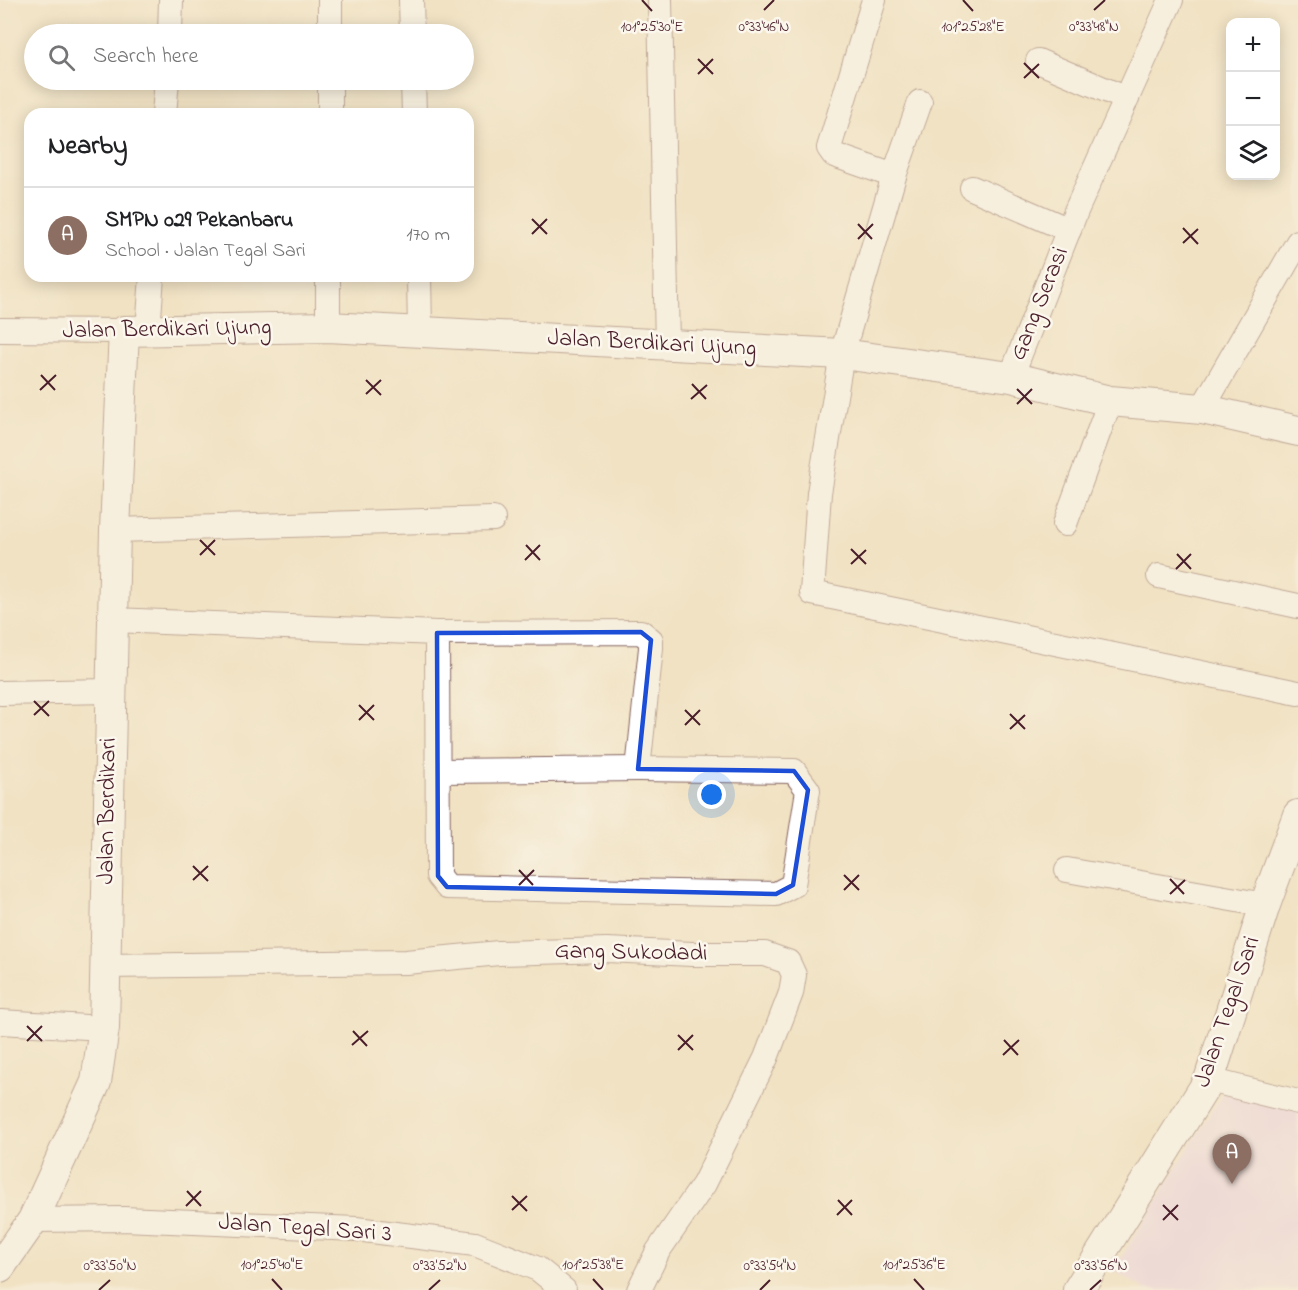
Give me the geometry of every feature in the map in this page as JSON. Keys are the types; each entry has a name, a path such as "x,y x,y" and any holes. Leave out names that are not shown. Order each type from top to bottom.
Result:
{"street":[{"path":"170,24 171,0"},
{"path":"330,0 330,24"},
{"path":"411,0 412,24"},
{"path":"660,0 667,346"},
{"path":"874,0 829,143 834,155 894,176"},
{"name":"Gang Serasi","path":"1011,378 1069,230 1171,0"},
{"path":"1038,61 1127,99"},
{"path":"165,108 166,90"},
{"path":"330,90 330,108"},
{"path":"413,90 414,108"},
{"path":"920,102 894,176 842,354 819,493 812,593 1298,693"},
{"name":"Gang Serasi","path":"972,188 1069,230"},
{"path":"1202,409 1298,242"},
{"path":"136,331 150,282"},
{"path":"328,282 328,327"},
{"path":"419,282 420,331"},
{"name":"Jalan Berdikari Ujung","path":"0,330 136,331 328,327 842,354 1011,378 1110,401 1202,409 1298,431"},
{"name":"Jalan Berdikari","path":"0,1267 33,1220 96,1082 104,1028 114,530 136,331"},
{"path":"1065,524 1110,401"},
{"path":"114,530 493,519"},
{"path":"1159,576 1298,606"},
{"path":"113,620 437,633 641,632 651,640 651,648 638,769"},
{"path":"437,633 438,876 447,887 452,889 776,894 793,885 808,789 794,771 638,769 439,771"},
{"path":"0,693 110,692"},
{"name":"Jalan Tegal Sari","path":"1078,1290 1209,1080 1264,905 1298,815"},
{"path":"1067,870 1264,905"},
{"name":"Gang Sukodadi","path":"105,966 375,963 499,953 608,950 692,954 765,954 788,962 795,975 791,993 766,1058 704,1184 658,1251 639,1290"},
{"path":"0,1022 104,1028"},
{"path":"1209,1080 1298,1102"},
{"name":"Jalan Tegal Sari 3","path":"33,1220 124,1219 356,1229 475,1244 538,1269 564,1290"}],"highlighted area":[{"path":"641,632 651,640 638,769 794,771 808,790 793,885 776,894 447,887 438,876 437,633"}],"shaded area":[{"path":"1230,1081 1298,1098 1298,1290 1147,1290 1113,1271"}],"place":[{"name":"SMPN 029 Pekanbaru","path":"1232,1184"}]}
